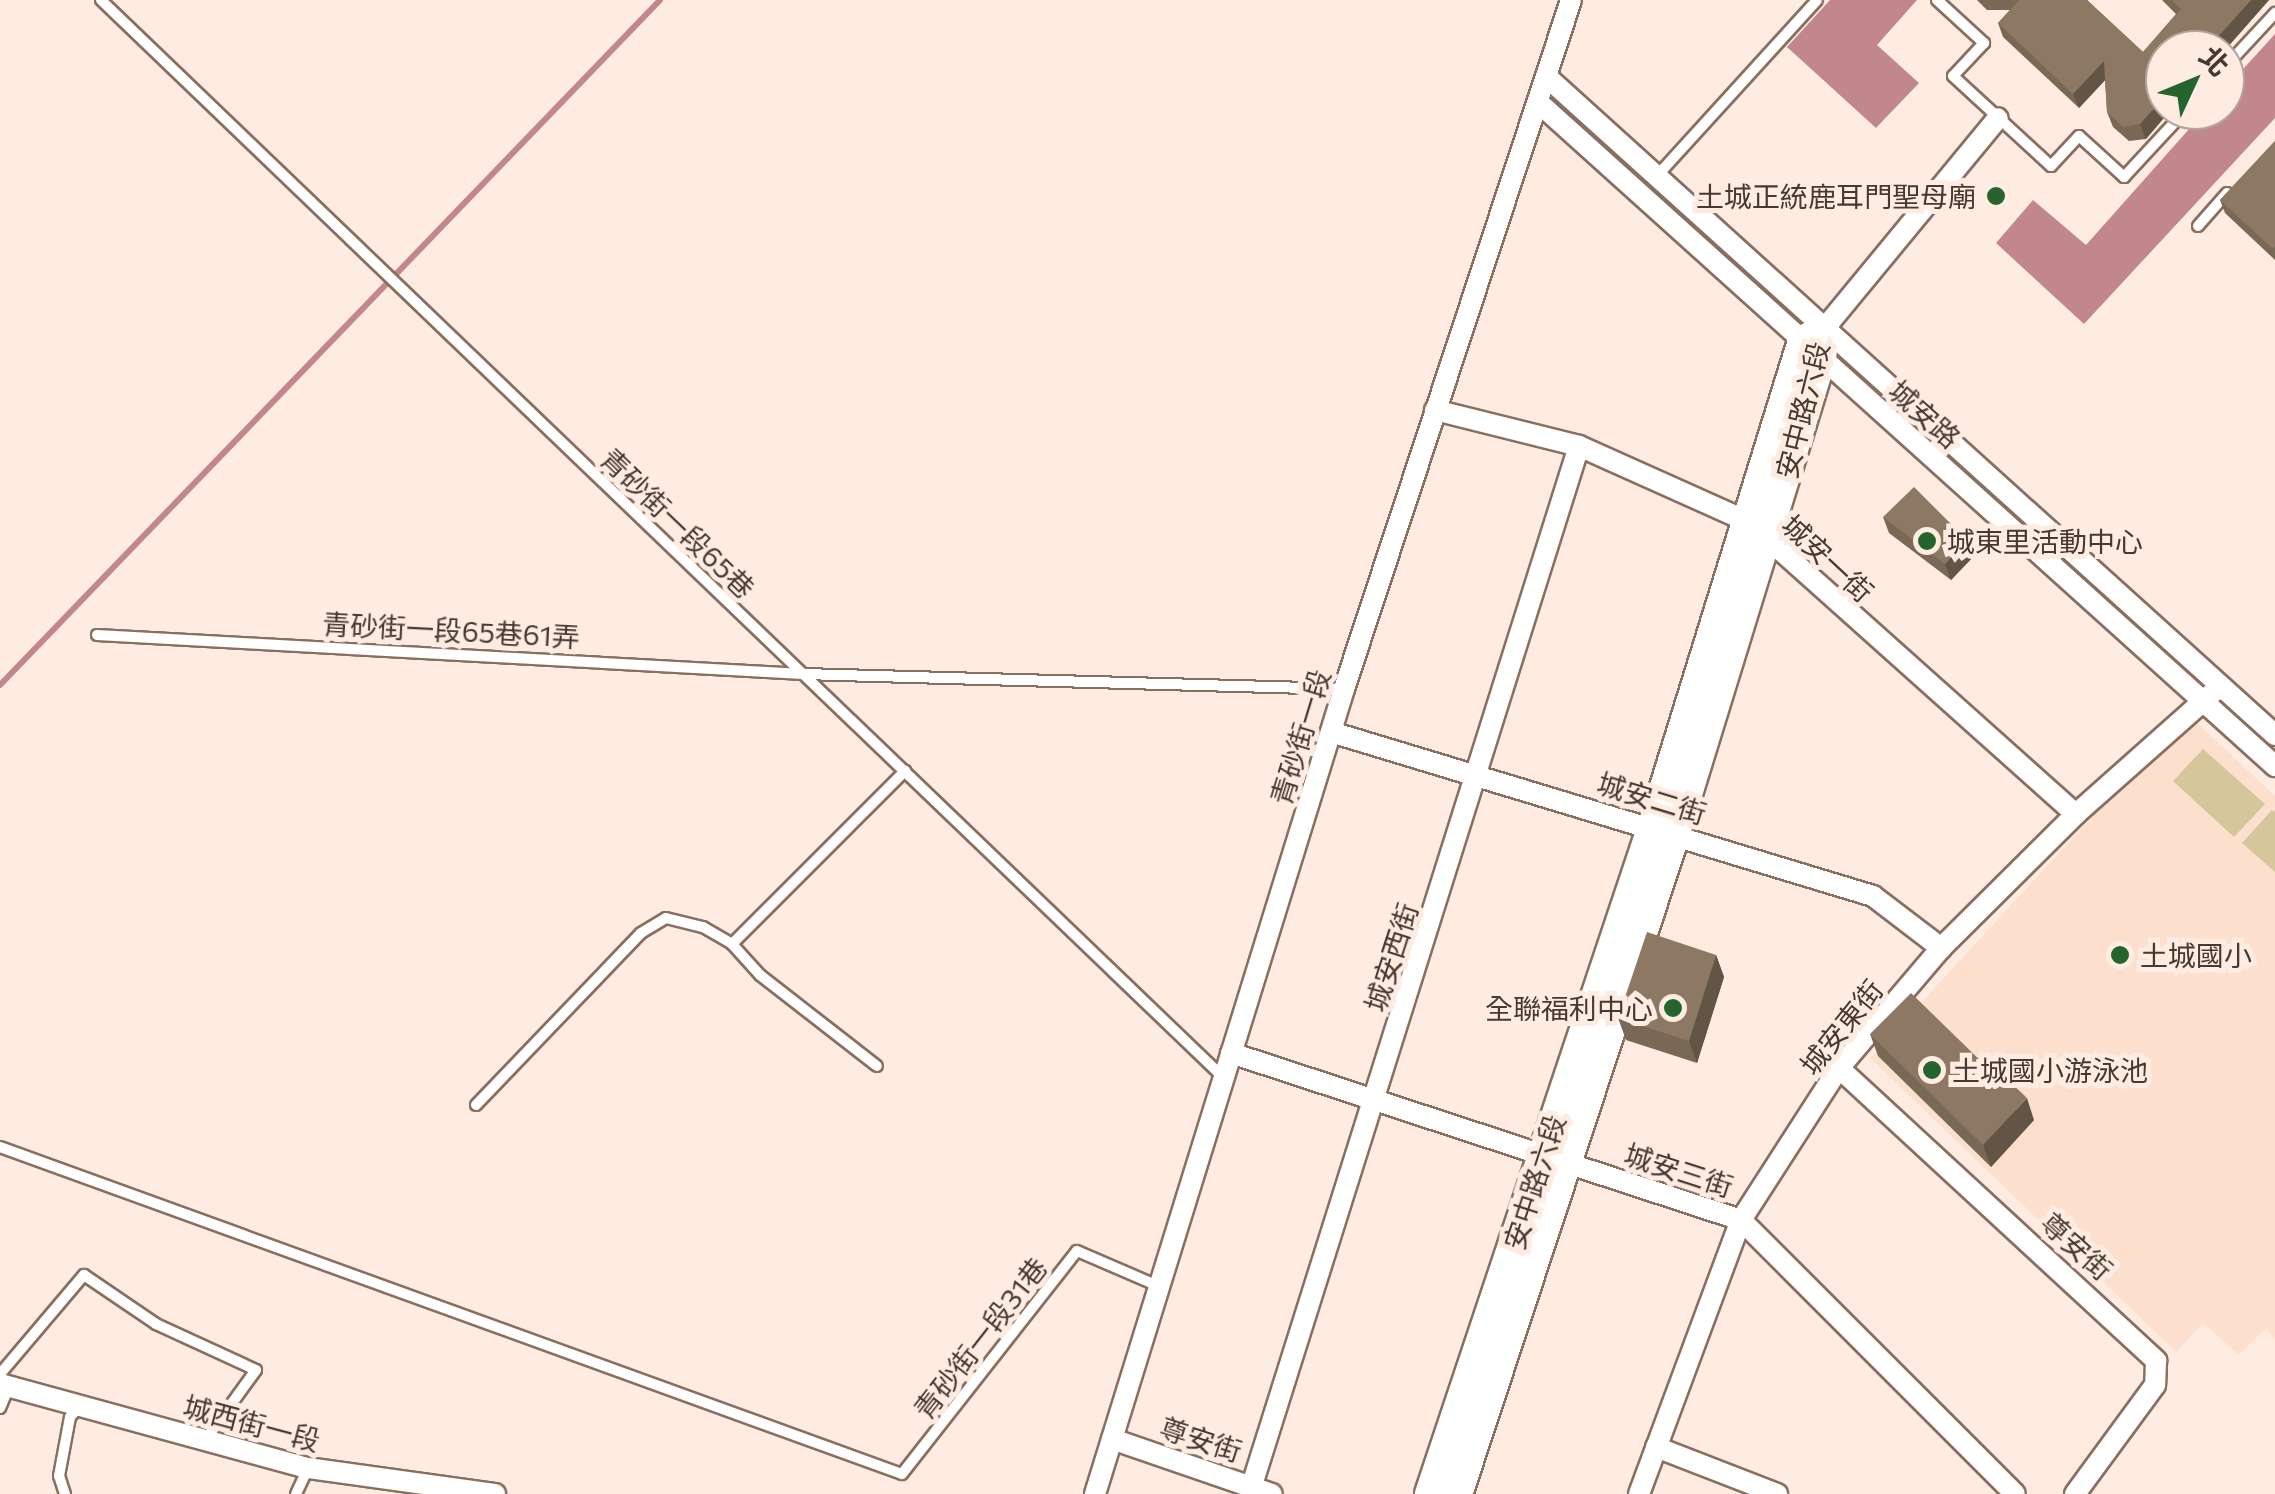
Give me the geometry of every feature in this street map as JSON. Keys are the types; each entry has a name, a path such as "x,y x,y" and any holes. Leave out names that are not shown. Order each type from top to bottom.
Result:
{"street":[{"name":"青砂街一段","path":"1095,1494 1156,1285 1330,732 1572,0"},
{"name":"城安路","path":"1548,78 1656,177 1816,343 2275,766"},
{"name":"城安路","path":"1540,103 2275,735"},
{"path":"1816,343 1998,118"},
{"name":"安中路六段","path":"1457,1494 1556,1158 1816,343"},
{"name":"城安一街","path":"1435,410 1580,446 1758,530 2076,814"},
{"name":"城安西街","path":"1252,1485 1580,446"},
{"name":"城安東街","path":"1639,1494 1741,1220 1839,1068 1941,948 2076,814 2220,686"},
{"name":"城安二街","path":"1330,732 1664,829 1874,896 1941,948"},
{"name":"城安三街","path":"1231,1054 1741,1220 2014,1494"},
{"name":"尊安街","path":"1839,1068 2156,1361 2155,1384 2075,1494"},
{"name":"安中路六段","path":"1430,1494 1556,1158"},
{"name":"城西街一段","path":"3,1382 308,1468 464,1493 495,1494"},
{"name":"尊安街","path":"1112,1439 1272,1494"},
{"path":"1656,1447 1776,1494"}],"lane":[{"name":"青砂街一段65巷","path":"101,0 1224,1078"},
{"path":"1656,177 1817,0"},
{"path":"1937,0 1984,43 1953,76 2051,166 2079,136 2124,177 2167,130"},
{"path":"2245,45 2275,13"},
{"path":"2198,226 2240,179"},
{"name":"青砂街一段65巷61弄","path":"96,635 803,674 1344,689"},
{"path":"732,944 905,772"},
{"path":"476,1106 640,932 666,918 703,927 732,944 760,975 877,1066"},
{"name":"青砂街一段31巷","path":"0,1147 902,1474 1078,1251 1156,1285"},
{"path":"0,1408 3,1382 84,1274 156,1324 256,1370 206,1440"},
{"path":"66,1494 60,1464 79,1406"},
{"path":"296,1494 308,1468"}],"shaded area":[{"path":"1830,0 1917,0 1877,45 1919,83 1876,128 1787,47"},
{"path":"2275,34 2275,118 2084,324 1996,243 2033,200 2086,245 2188,130 2245,130 2245,67"},
{"name":"土城國小","path":"2195,721 2275,796 2275,1340 2266,1328 2239,1355 2203,1323 2176,1352 1870,1058 2092,817"},
{"path":"2203,749 2265,804 2234,837 2173,781"},
{"path":"2272,810 2275,812 2275,872 2242,843"}],"building":[{"path":"2019,0 2087,0 2143,52 2145,50 2145,118 2140,124 2123,127 2107,112 2104,61 2073,94 1998,23"},
{"path":"2172,0 2251,0 2224,30 2162,30 2181,9"},
{"path":"2275,141 2275,246 2273,249 2220,200"},
{"name":"城東里活動中心","path":"1914,487 1967,540 1945,564 1883,517"},
{"name":"全聯福利中心","path":"1647,932 1716,955 1689,1041 1618,1018"},
{"path":"1911,993 1988,1068 1991,1064 2027,1098 1983,1145 1870,1034"}],"waterway":[{"path":"0,685 660,0"}],"place":[{"name":"土城正統鹿耳門聖母廟","path":"1996,196"},
{"name":"城東里活動中心","path":"1927,541"},
{"name":"土城國小","path":"2120,955"},
{"name":"全聯福利中心","path":"1673,1008"},
{"name":"土城國小游泳池","path":"1932,1070"}]}
